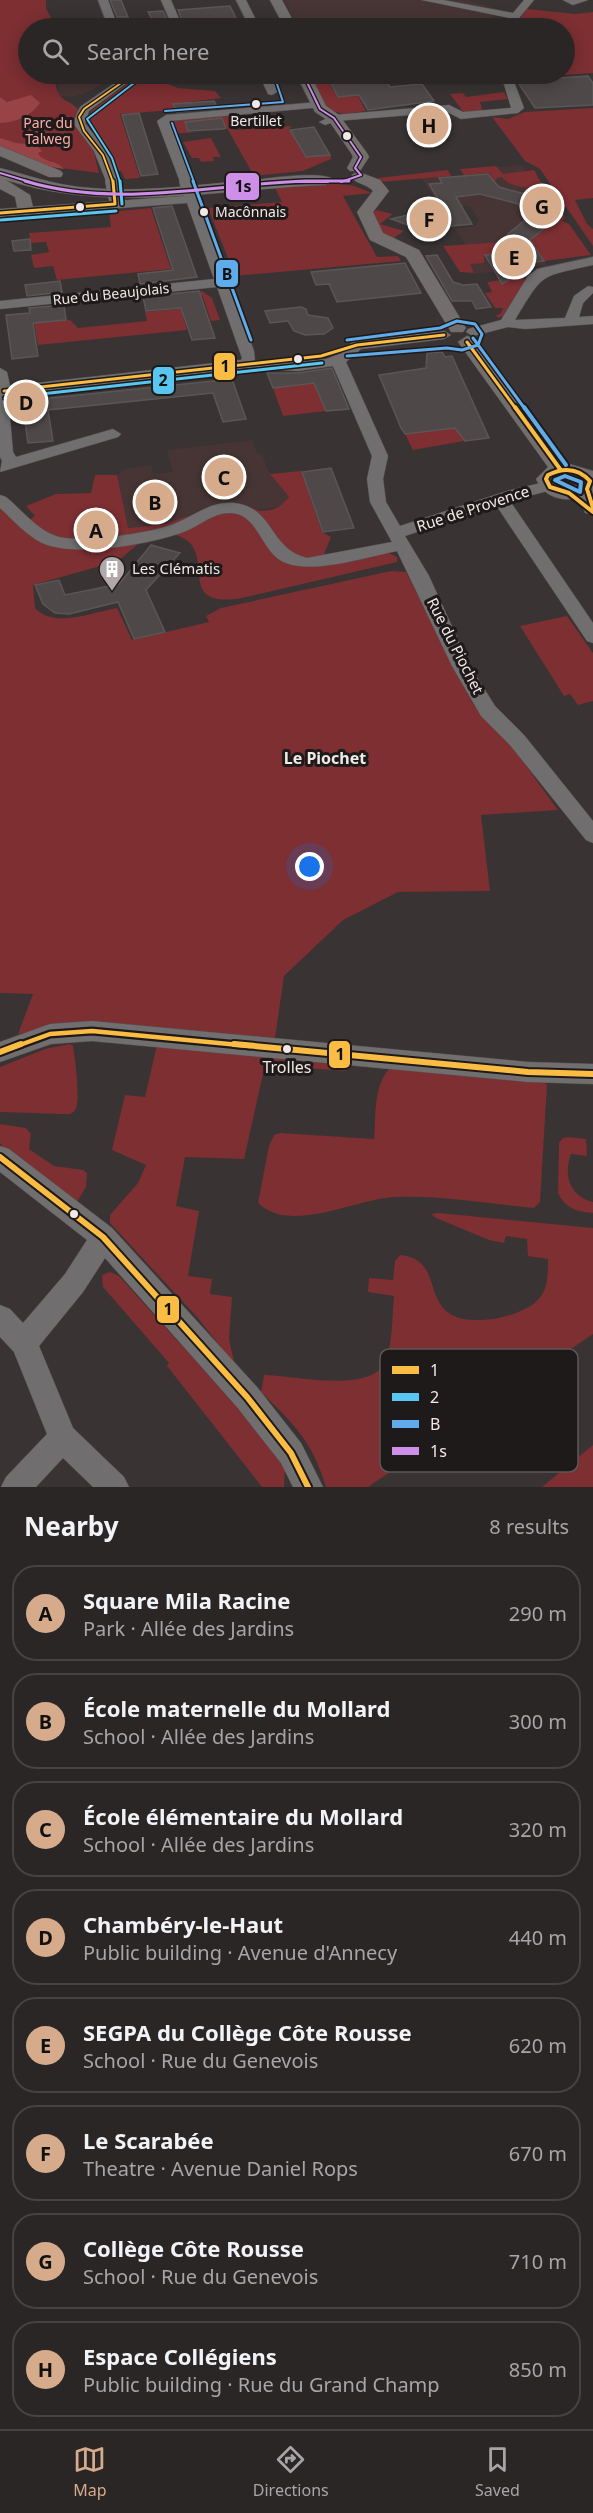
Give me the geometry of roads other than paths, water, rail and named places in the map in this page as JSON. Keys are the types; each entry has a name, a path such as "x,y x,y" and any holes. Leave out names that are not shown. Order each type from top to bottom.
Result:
{"main road":[{"path":"276,0 286,18"},
{"path":"0,167 60,183 113,188 323,176 338,182 352,171 361,157 296,84"},
{"path":"0,151 53,174 88,180 112,180"},
{"path":"352,171 379,197 365,212 369,224 380,239 412,254 458,335 555,477 586,501"},
{"path":"0,173 58,189 113,195 323,176"},
{"path":"0,183 22,195 26,211"}],"street":[{"path":"103,0 110,18"},
{"path":"166,0 174,18"},
{"path":"241,0 250,18"},
{"path":"427,0 516,16 529,0"},
{"path":"568,0 573,2 583,0"},
{"path":"115,202 112,180 100,150 79,123 84,110 120,84"},
{"path":"270,84 272,92"},
{"path":"329,120 449,108 458,116 514,111 518,108 510,84"},
{"path":"247,364 249,358 246,347 163,121 166,118 313,106"},
{"path":"0,213 115,202 192,198"},
{"path":"1,392 247,364 278,368 338,360 352,350 493,329 506,323 533,279 542,272 593,261"},
{"name":"Rue du Beaujolais","path":"0,305 222,282"},
{"path":"572,320 572,312 583,293 588,290"},
{"path":"506,323 525,326 572,320 593,320"},
{"name":"Rue du Piochet","path":"338,360 381,456 375,479 378,502 420,576 460,666 488,711 518,740 593,835"},
{"path":"0,372 5,465 113,434"},
{"name":"Rue de Provence","path":"272,563 307,563 400,539 555,477"},
{"path":"500,499 530,538 593,637"},
{"path":"0,500 50,540 71,544 146,537 182,527 214,509 242,509 261,523 271,545 278,552 297,562"},
{"path":"0,1052 50,1034 92,1031 516,1071 593,1074"},
{"path":"0,1157 103,1238 247,1397 291,1453 306,1485"},
{"path":"24,1343 74,1283 103,1238"},
{"path":"0,1318 24,1343 63,1438 114,1487"},
{"path":"16,1487 63,1438"}],"place":[{"name":"Bertillet","path":"256,104"},
{"name":"Espace Collégiens","path":"429,125"},
{"name":"Collège Côte Rousse","path":"542,206"},
{"name":"Macônnais","path":"204,212"},
{"name":"Le Scarabée","path":"429,219"},
{"name":"SEGPA du Collège Côte Rousse","path":"514,257"},
{"name":"Chambéry-le-Haut","path":"26,402"},
{"name":"École élémentaire du Mollard","path":"224,477"},
{"name":"École maternelle du Mollard","path":"155,502"},
{"name":"Square Mila Racine","path":"96,530"},
{"name":"Les Clématis","path":"112,592"},
{"name":"Trolles","path":"287,1049"}],"district":[{"name":"Le Piochet","path":"325,758"}],"park label":[{"name":"Parc du Talweg","path":"48,132"}]}
